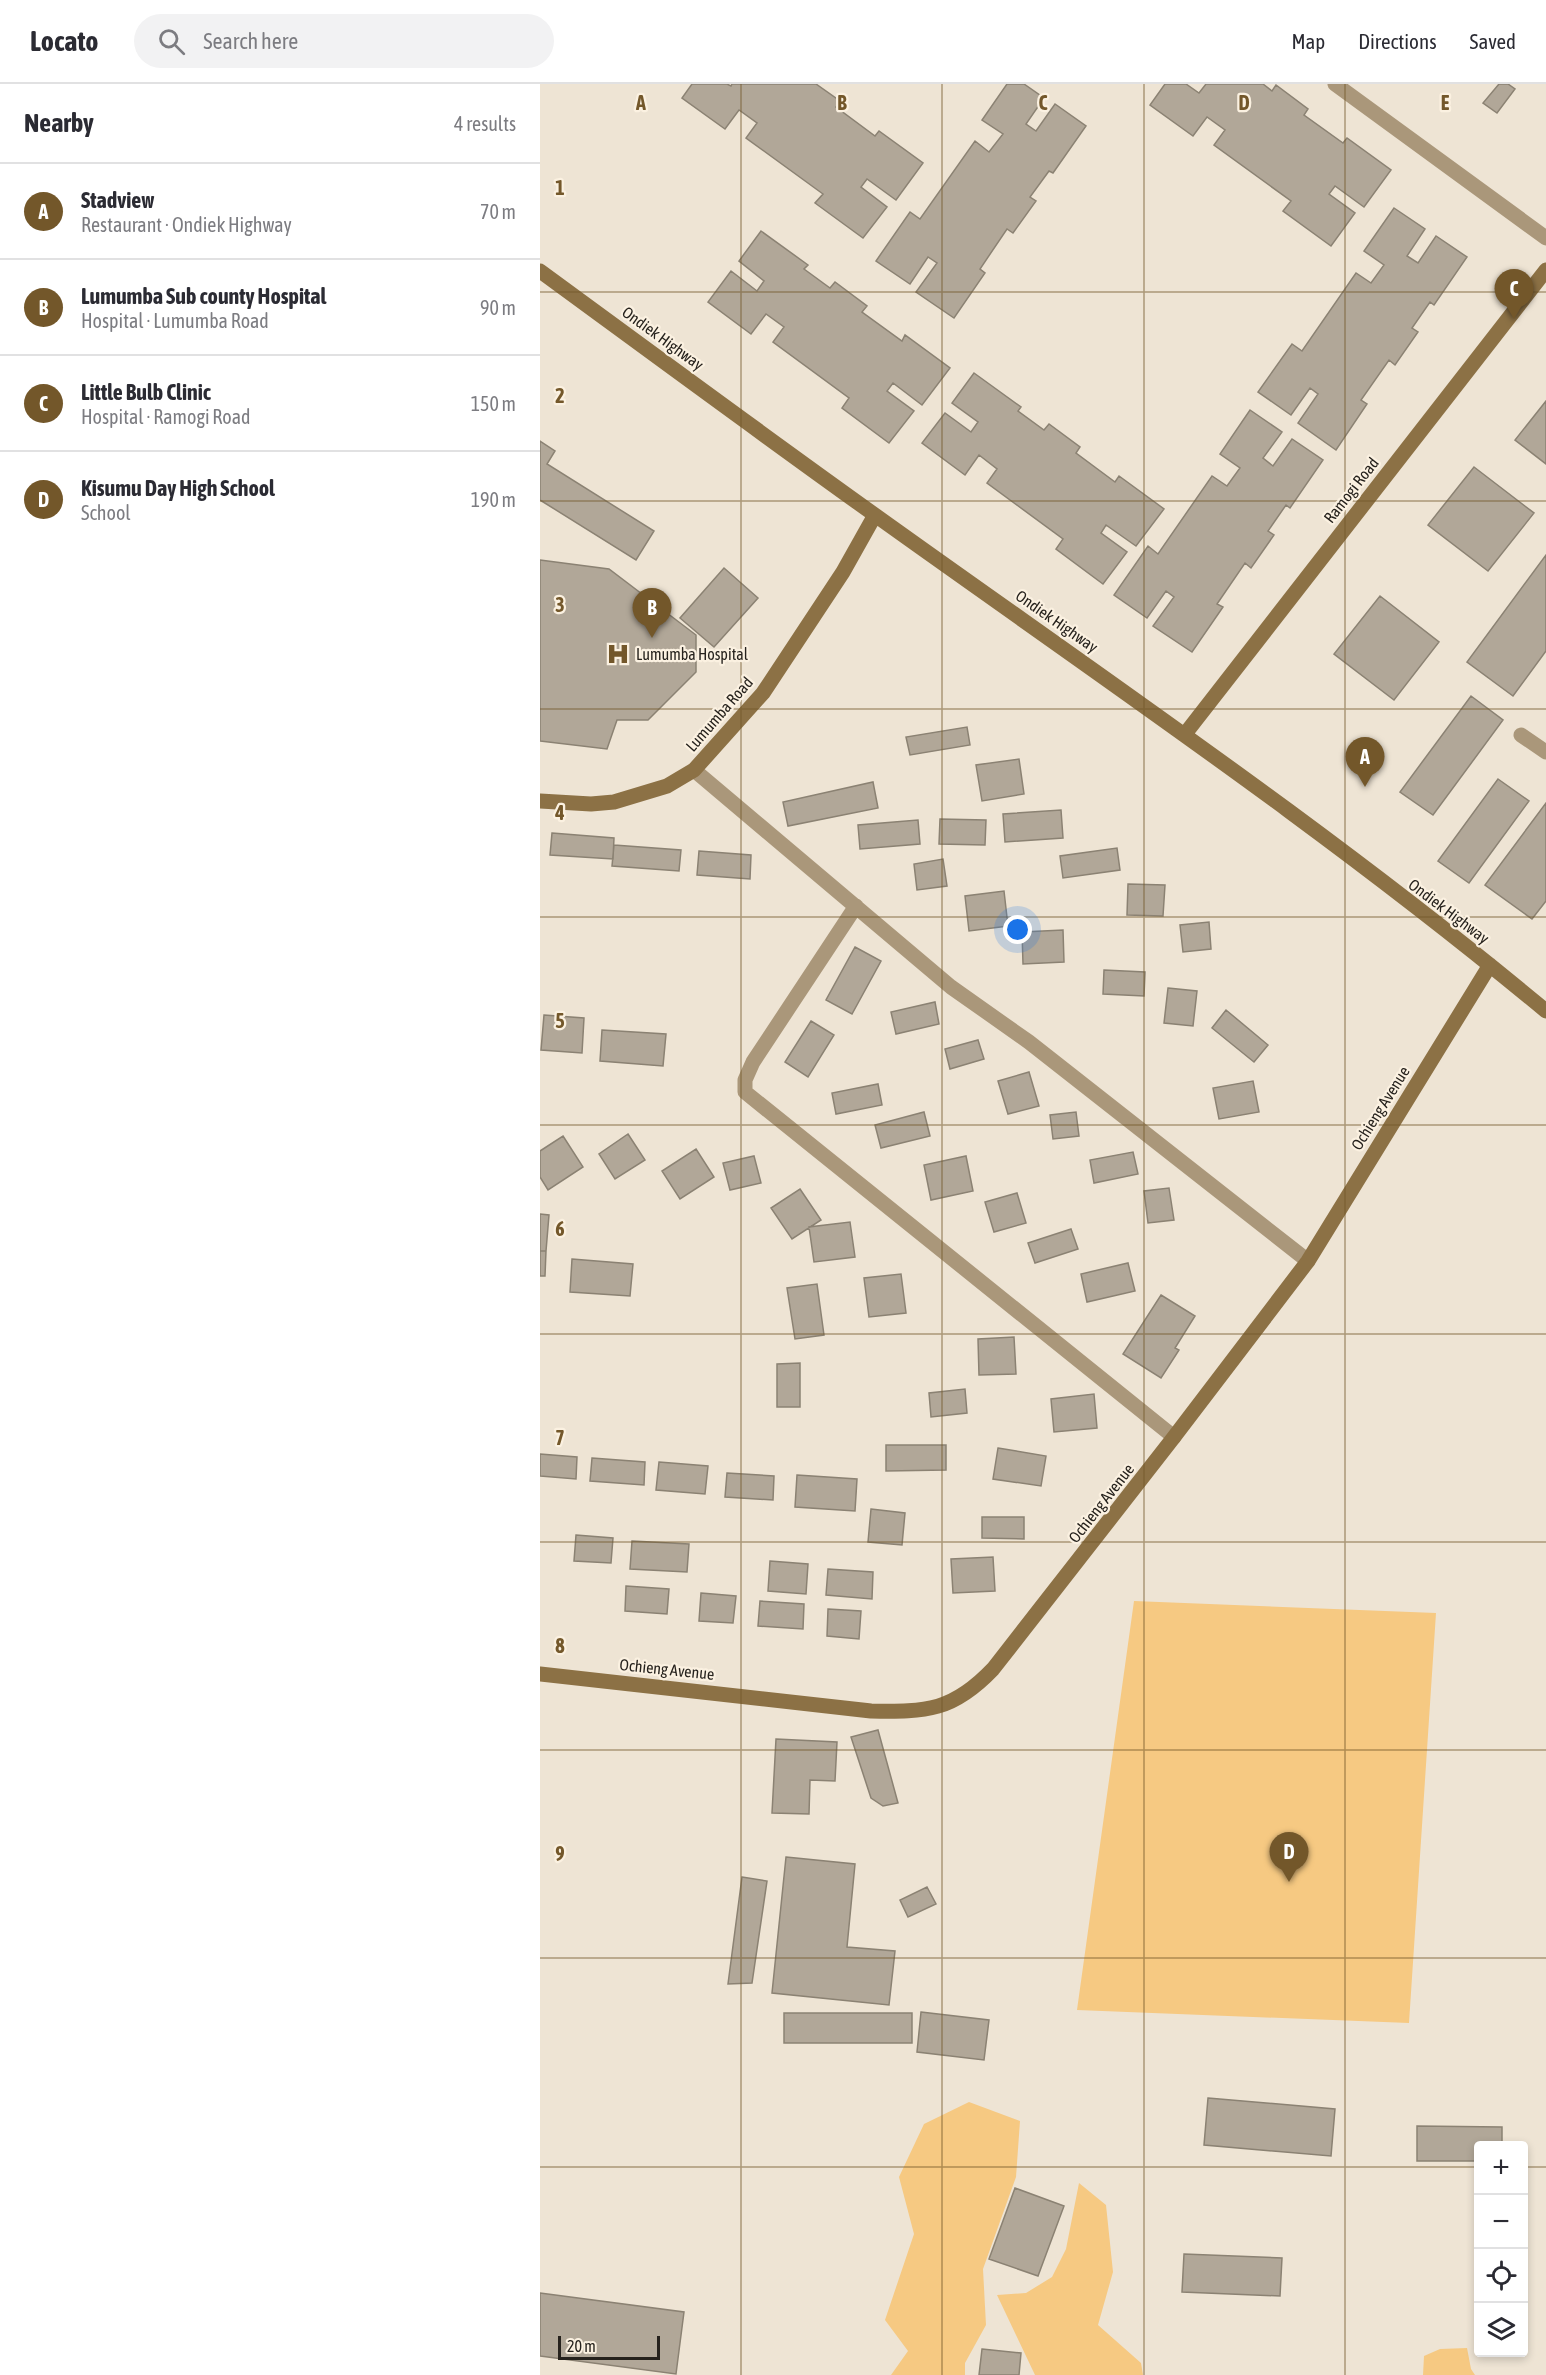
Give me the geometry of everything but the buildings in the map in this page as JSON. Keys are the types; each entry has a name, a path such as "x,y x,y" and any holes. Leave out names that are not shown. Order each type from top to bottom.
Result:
{"main road":[{"name":"Ramogi Road","path":"1185,734 1546,270"},
{"name":"Ondiek Highway","path":"540,272 875,515 1185,734 1490,965 1546,1011"},
{"name":"Lumumba Road","path":"540,801 591,804 614,802 667,786 694,770 763,693 843,572 875,515"},
{"name":"Ochieng Avenue","path":"540,1674 768,1698 837,1708 913,1712 936,1708 959,1698 977,1686 993,1670 1308,1261 1490,965"}],"street":[{"path":"1335,84 1546,238"},
{"path":"1521,735 1546,752"},
{"path":"694,770 951,987 1029,1042 1308,1261"},
{"path":"856,906 753,1062 745,1080 746,1092 1174,1437"}],"shaded area":[{"path":"1134,1601 1436,1613 1409,2023 1077,2010"},
{"path":"969,2102 1020,2121 1016,2177 983,2269 986,2325 965,2363 965,2375 891,2375 908,2351 885,2320 914,2234 899,2177 924,2124"},
{"path":"1079,2183 1106,2205 1113,2272 1098,2325 1141,2363 1143,2375 1035,2375 997,2295 1026,2293 1052,2277 1066,2249"},
{"path":"1467,2348 1471,2369 1475,2375 1423,2375 1424,2356 1440,2349"}],"place":[{"name":"Little Bulb Clinic","path":"1514,319"},
{"name":"Lumumba Sub county Hospital","path":"652,638"},
{"name":"Lumumba Hospital","path":"618,654"},
{"name":"Stadview","path":"1365,787"},
{"name":"Kisumu Day High School","path":"1289,1882"}]}
